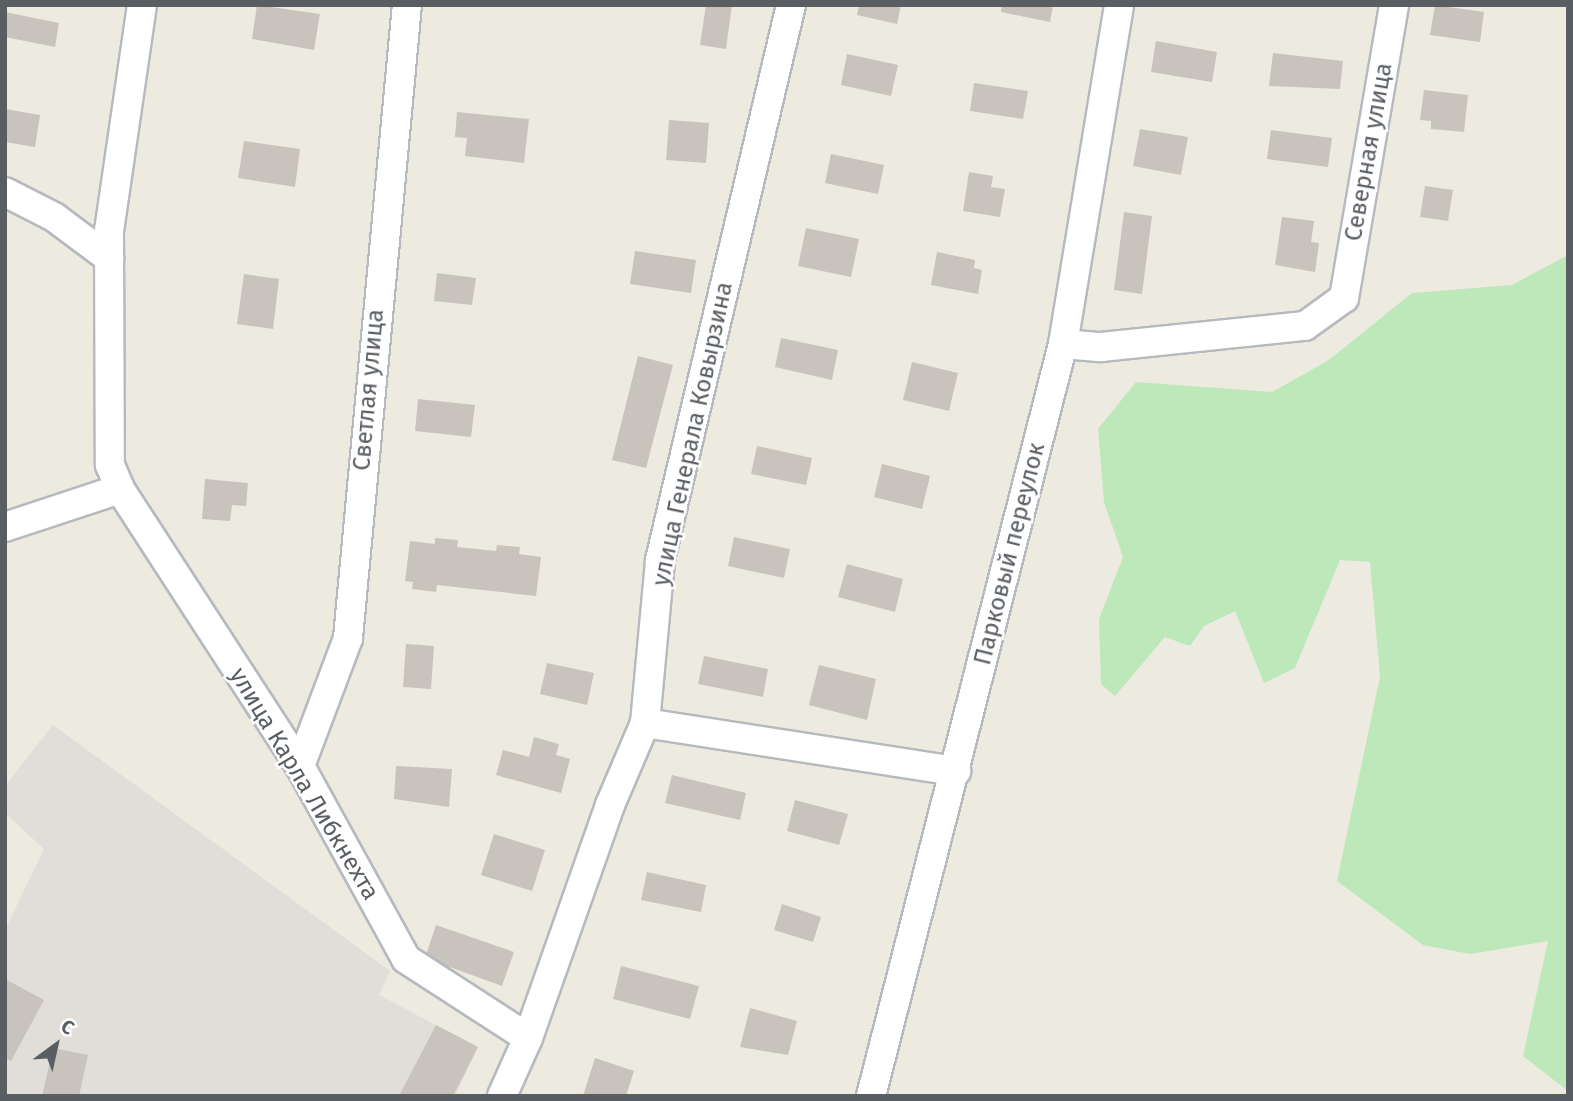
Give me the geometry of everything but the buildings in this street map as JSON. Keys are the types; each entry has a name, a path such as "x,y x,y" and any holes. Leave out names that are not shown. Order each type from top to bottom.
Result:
{"street":[{"name":"улица Карла Либкнехта","path":"142,5 109,230 110,465 120,489 300,766 406,959 528,1038"},
{"name":"Светлая улица","path":"300,766 348,638 407,5"},
{"name":"улица Генерала Ковырзина","path":"502,1096 528,1038 610,805 645,723 660,560 791,5"},
{"name":"Парковый переулок","path":"871,1096 1063,344 1119,5"},
{"name":"Северная улица","path":"1063,344 1101,347 1305,326 1344,298 1394,5"},
{"path":"5,192 54,217 109,258"},
{"path":"5,527 120,489"},
{"path":"645,723 956,771"}],"shaded area":[{"path":"53,725 390,971 379,995 478,1047 455,1096 5,1096 5,930 44,849 5,813 5,786"}],"green space":[{"path":"1568,255 1568,1091 1523,1056 1548,941 1470,954 1423,945 1337,881 1380,677 1370,562 1340,560 1295,668 1264,683 1235,611 1204,626 1190,646 1165,637 1115,696 1101,684 1099,619 1123,557 1104,502 1098,429 1136,382 1272,392 1329,360 1412,293 1512,285"}]}
